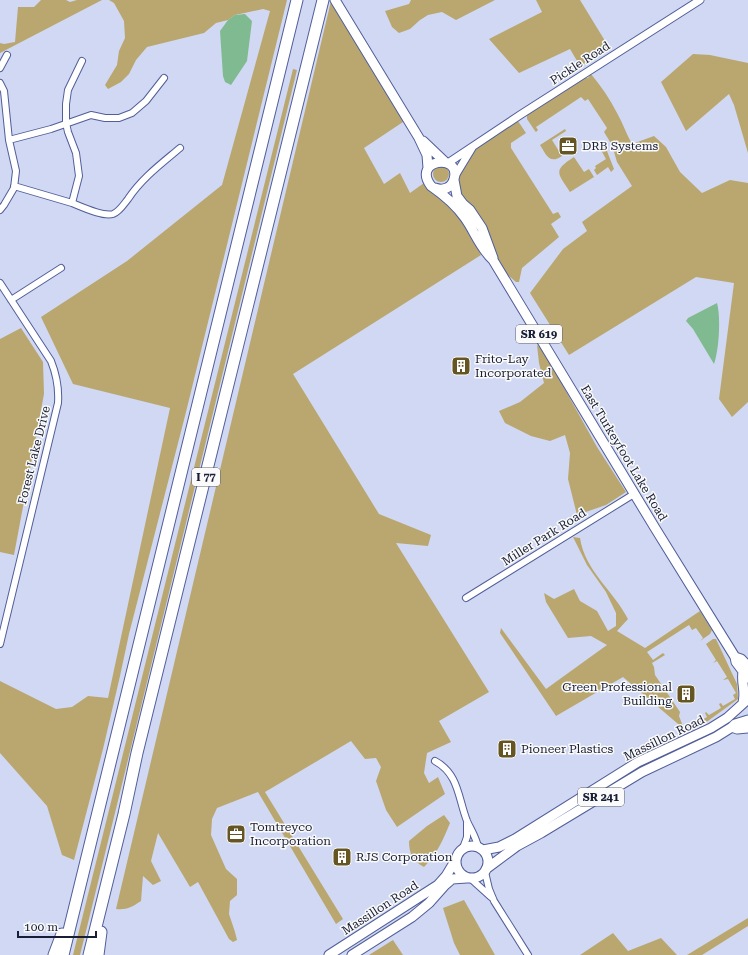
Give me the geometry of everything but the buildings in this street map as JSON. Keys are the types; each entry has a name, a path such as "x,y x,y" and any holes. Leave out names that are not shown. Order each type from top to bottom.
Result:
{"highway":[{"name":"I 77","path":"63,955 297,0"},
{"name":"I 77","path":"89,955 124,814 137,753 323,0"},
{"path":"98,955 105,891"},
{"path":"54,955 75,906"}],"main road":[{"path":"335,0 419,138 427,156 428,182 435,188 444,189 452,184 454,178 452,167 419,138"},
{"path":"428,168 436,162 446,162"},
{"name":"East Turkeyfoot Lake Road","path":"454,178 457,196 470,210 482,228 493,260 634,494 735,658 741,660 746,672"},
{"name":"East Turkeyfoot Lake Road","path":"435,188 454,204 466,219 485,252 493,260"},
{"path":"745,701 742,677 746,672"},
{"name":"Massillon Road","path":"480,848 499,847 515,839 638,762 711,728 727,718 745,701"},
{"name":"Massillon Road","path":"486,870 501,857 518,846 642,772 716,736 735,724 748,720"},
{"path":"732,727 736,729 748,728"},
{"name":"SR 241","path":"463,848 473,845 480,848"},
{"path":"463,848 459,851 455,861 458,871 469,878"},
{"path":"480,848 488,859 486,870"},
{"name":"Massillon Road","path":"329,955 438,885 446,876 455,861"},
{"name":"SR 241","path":"469,878 478,877 486,870"},
{"name":"Massillon Road","path":"352,955 412,917 429,903 445,885 452,880 469,878"}],"street":[{"name":"Pickle Road","path":"446,162 700,0"},
{"path":"0,68 7,55"},
{"path":"72,203 79,176 79,170 76,153 66,124 66,104 68,90 82,61"},
{"path":"9,140 66,124 90,115 105,118 119,118 132,113 146,101 164,78"},
{"path":"0,83 4,91 2,98 16,171 14,186 4,206 0,210"},
{"name":"Pickle Road","path":"454,178 473,146"},
{"path":"14,186 72,203 105,215 113,214 119,210 149,173 180,148"},
{"path":"11,300 61,268"},
{"name":"Forest Lake Drive","path":"0,283 51,361 56,374 59,390 58,403 0,644"},
{"name":"Miller Park Road","path":"466,598 634,494"},
{"path":"435,761 444,766 454,780 467,821 480,848"},
{"path":"463,848 467,837 467,821"},
{"path":"486,870 489,889 494,901 528,955"},
{"path":"469,878 494,901"}],"shaded area":[{"path":"41,0 66,0 70,2 77,0 102,0 0,53 0,43 4,44 15,42 18,7 34,7"},
{"path":"109,0 287,0 186,412 129,634 103,749 74,860 62,855 47,806 0,753 0,681 56,709 72,707 88,696 108,698 170,408 73,384 41,317 127,261 222,185 270,11 263,9 235,15 228,20 216,23 204,33 147,47 136,60 129,74 121,82 108,89 105,85 117,65 119,51 125,38 124,21 114,3"},
{"path":"411,0 495,0 456,20 442,12 428,15 410,29 399,33 392,27 385,11 409,4"},
{"path":"536,0 580,0 610,49 580,66 570,49 519,73 489,39 542,12"},
{"path":"331,1 406,120 364,148 384,184 400,173 410,193 424,183 433,194 444,200 457,214 481,255 293,374 379,514 431,535 428,546 396,543 489,692 439,721 451,742 427,753 424,773 429,783 438,777 445,794 397,827 386,810 376,781 381,767 376,758 365,759 351,741 265,792 343,919 336,924 258,792 217,808 212,819 211,835 226,869 237,879 237,895 230,901 229,914 237,940 233,942 229,939 198,882 190,887 158,833 151,861 161,881 153,885 143,876 141,901 129,908 116,909"},
{"path":"245,14 252,21 247,61 231,85 225,82 223,76 220,31 228,20 235,15"},
{"path":"693,54 710,55 748,63 748,153 734,105 729,94 686,131 661,82"},
{"path":"293,69 297,70 88,923 80,955 73,955"},
{"path":"591,74 611,103 632,144 654,136 666,147 680,172 702,193 730,180 748,183 748,402 732,417 719,399 734,283 696,277 569,355 530,293 563,249 587,231 582,222 632,186 617,162 612,145 604,132 607,128 588,99 585,101 581,97 536,127 538,130 536,132 527,119 527,115 583,78 588,78"},
{"path":"518,121 526,133 511,143 511,148 553,214 558,212 561,217 551,224 559,237 522,268 519,282 516,282 503,268 460,195 458,181 461,170 475,150 486,140"},
{"path":"565,129 566,131 552,140 562,156 551,159 546,155 540,145"},
{"path":"605,146 614,169 611,172 608,167 597,175 594,170 596,168 595,166 606,159 601,150"},
{"path":"574,157 584,172 589,169 594,177 570,192 559,173 562,166"},
{"path":"438,166 444,166 449,171 447,180 444,182 438,182 433,177 433,171"},
{"path":"717,303 719,334 714,364 693,329 686,321 688,318"},
{"path":"21,328 43,362 44,394 14,555 0,552 0,339"},
{"path":"537,345 543,350 597,447 626,492 606,505 577,515 568,479 570,453 565,435 550,441 531,436 505,423 499,411 520,402 544,383 539,363"},
{"path":"573,537 580,538 583,550 593,570 628,619 617,631 645,648 700,611 712,630 710,634 700,641 703,638 696,628 692,630 689,625 647,652 653,660 663,653 665,655 652,663 655,675 680,712 679,716 684,729 623,677 556,716 500,633 501,628 546,689 607,645 591,636 568,638 546,602 544,593 554,599 574,589 580,601 597,611 608,631 616,626 616,613 606,592 587,565"},
{"path":"713,639 716,639 737,684 738,699 701,726 696,727 693,725 692,721 695,724 707,717 706,712 709,715 721,708 719,704 721,703 723,706 735,699 733,695 736,693 728,679 723,680 727,677 717,661 713,663 716,660 706,644"},
{"path":"444,815 450,823 436,852 424,867 412,857 409,841 427,826"},
{"path":"464,900 495,955 460,955 454,943 443,908"},
{"path":"748,918 748,926 702,955 687,955"},
{"path":"613,933 628,951 661,938 677,955 580,955"},
{"path":"393,940 403,955 369,955"}],"place":[{"name":"DRB Systems","path":"568,146"},
{"name":"Frito-Lay Incorporated","path":"461,366"},
{"name":"Green Professional Building","path":"686,694"},
{"name":"Pioneer Plastics","path":"507,749"},
{"name":"Tomtreyco Incorporation","path":"236,834"},
{"name":"RJS Corporation","path":"342,857"}]}
